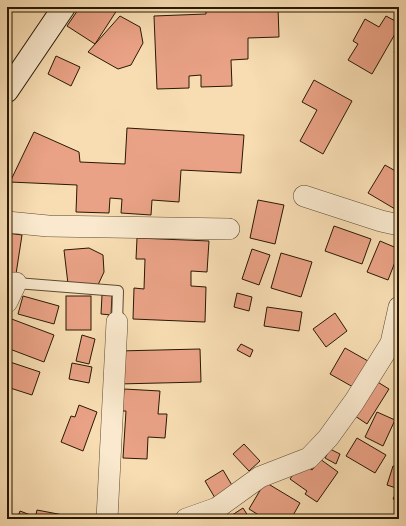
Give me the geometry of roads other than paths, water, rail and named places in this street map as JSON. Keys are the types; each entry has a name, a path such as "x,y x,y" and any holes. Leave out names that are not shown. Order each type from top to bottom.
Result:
{"street":[{"path":"7,91 64,7"},
{"path":"304,196 381,221 399,225"},
{"path":"7,222 48,226 229,229"},
{"path":"7,302 11,283"},
{"path":"186,519 217,508 260,477 309,458 328,438 395,346 399,307"},
{"path":"106,519 117,322"}],"lane":[{"path":"11,283 118,291 117,322"}]}
